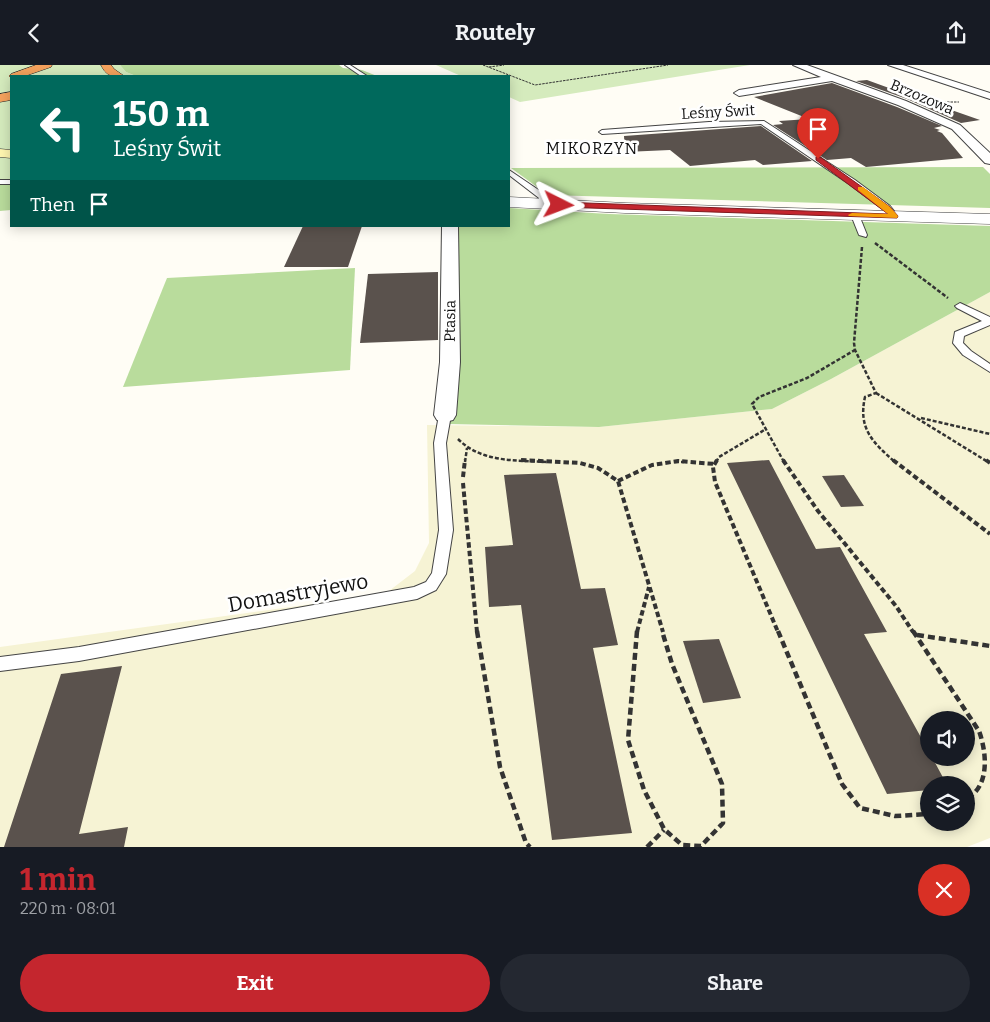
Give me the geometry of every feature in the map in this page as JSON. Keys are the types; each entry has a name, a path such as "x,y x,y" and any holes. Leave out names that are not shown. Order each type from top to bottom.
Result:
{"highway":[{"path":"18,75 47,65"},
{"path":"106,65 109,71 116,75"},
{"path":"37,75 61,67"}],"street":[{"name":"Brzozowa","path":"798,65 902,103 956,127 990,160"},
{"path":"893,65 990,96"},
{"path":"739,93 832,77"},
{"path":"510,202 990,219"},
{"name":"Ptasia","path":"445,415 450,362 450,227"}],"lane":[{"path":"347,65 362,75"},
{"name":"Leśny Świt","path":"602,133 751,121 762,122 781,132 820,159 888,208 894,216"},
{"path":"796,150 804,149"},
{"path":"510,173 544,197 542,204"},
{"path":"855,215 863,235"},
{"path":"960,306 990,321"},
{"path":"990,321 959,334 958,343 966,353 990,369"},
{"name":"Domastryjewo","path":"0,663 79,654 408,595 417,593 430,586 439,574 446,530 440,443 445,415"}],"path":[{"path":"483,65 506,75"},
{"path":"488,67 504,65"},
{"path":"510,77 536,85 668,65"},
{"path":"938,102 963,103"},
{"path":"960,306 863,235 859,266 855,350 876,393 990,463"},
{"path":"855,350 806,379 759,397 752,404 779,455 818,511 896,606 979,731 987,749 987,777 975,792"},
{"path":"876,393 866,397 862,411 865,429 886,454 906,471 990,534"},
{"path":"916,417 990,434"},
{"path":"766,429 719,457 713,467 715,482 842,784 860,808 895,816 920,815"},
{"path":"455,437 467,448 482,455 501,460 580,463 598,468 618,481 672,663 722,784 723,823 702,846 682,845 664,829 644,789 628,741 638,625 649,587"},
{"path":"467,448 462,473 477,636 500,767 526,843 530,847"},
{"path":"618,481 652,465 678,461 715,464"},
{"path":"916,635 990,646"},
{"path":"647,847 664,829"}],"shaded area":[{"path":"990,292 990,838 967,847 0,847 0,647 385,594 415,571 429,543 427,425 599,427 772,409"}],"green space":[{"path":"0,65 120,65 126,72 134,75 10,75 10,184 0,184"},
{"path":"120,65 339,65 343,68 362,70 374,75 134,75 126,72"},
{"path":"436,65 750,65 520,102 510,97 510,75 459,75"},
{"path":"983,167 990,174 990,208 548,195 511,168"},
{"path":"0,184 10,184 10,210 0,211"},
{"path":"510,208 609,214 990,226 990,292 772,409 599,427 448,424 460,302 456,227 510,227"},
{"path":"355,268 350,370 123,387 167,278"}],"building":[{"path":"867,80 980,120 961,123 907,99 856,81"},
{"path":"832,83 942,126 934,128 940,130 937,131 942,133 963,158 866,167 851,158 827,160 773,125 783,124 779,121 809,119 754,97"},
{"path":"761,126 812,161 763,165 755,160 690,166 670,150 625,152 624,136"},
{"path":"303,227 362,227 348,267 284,267"},
{"path":"438,272 438,340 360,343 368,274"},
{"path":"769,460 816,549 840,547 887,632 864,634 920,736 920,766 937,766 942,776 920,776 920,791 887,794 727,463"},
{"path":"556,473 581,589 605,588 618,645 593,648 632,833 552,840 521,605 489,607 485,547 513,545 504,475"},
{"path":"844,475 864,506 841,507 822,476"},
{"path":"719,639 741,698 703,703 683,641"},
{"path":"122,666 79,834 128,827 124,847 4,847 61,674"}],"slow traffic":[{"path":"852,215 894,216 888,208 860,188"}],"district":[{"name":"MIKORZYN","path":"592,148"}],"route":[{"path":"559,205 894,216 888,208 818,159"}]}
